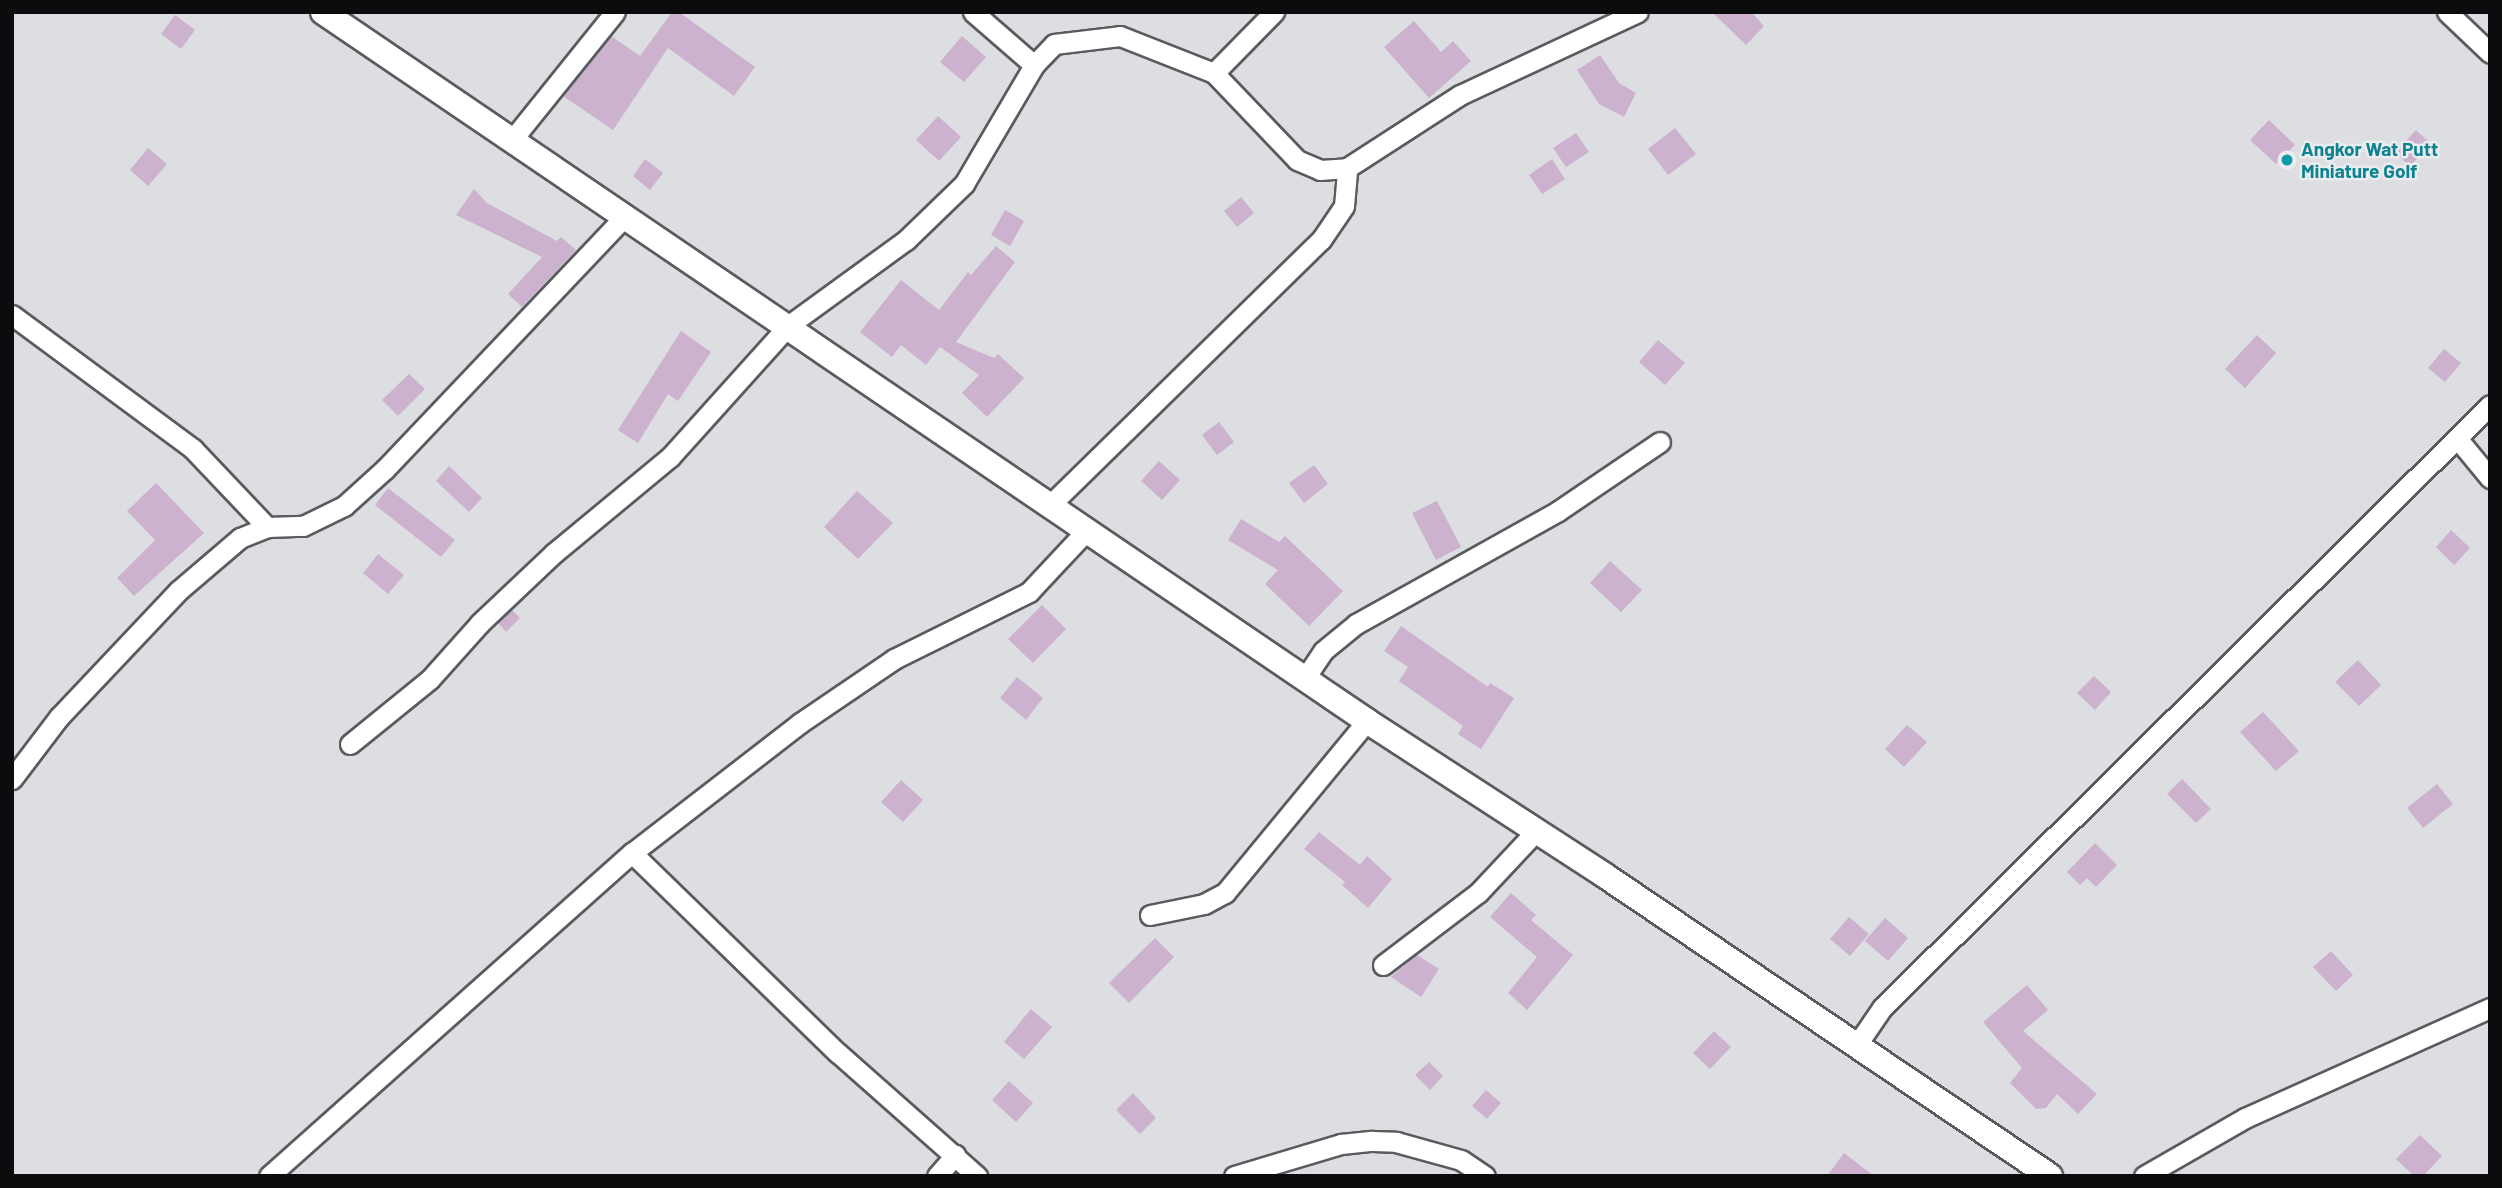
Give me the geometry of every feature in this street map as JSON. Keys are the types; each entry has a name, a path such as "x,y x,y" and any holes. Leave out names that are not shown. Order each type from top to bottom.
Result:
{"street":[{"path":"323,12 789,325 1367,721 1536,831 2046,1175"},
{"path":"512,140 615,12"},
{"path":"973,12 1034,65"},
{"path":"1214,73 1275,12"},
{"path":"350,744 430,679 480,623 554,554 670,457 789,325 906,240 964,184 1034,65 1054,44 1120,36 1214,73 1297,160 1320,170 1347,168 1460,95 1638,12"},
{"path":"2447,12 2490,53"},
{"path":"1050,505 1321,240 1344,206 1347,168"},
{"path":"12,779 59,717 178,591 240,538 267,527 303,526 344,506 385,469 625,216"},
{"path":"12,315 193,449 267,527"},
{"path":"1856,1046 1882,1008 2490,405"},
{"path":"2457,438 2490,478"},
{"path":"1305,678 1323,651 1347,630 1558,511 1660,442"},
{"path":"269,1176 632,853 800,723 894,659 1029,592 1087,530"},
{"path":"1150,915 1203,904 1225,893 1367,721"},
{"path":"1383,965 1478,893 1536,831"},
{"path":"632,853 838,1053 977,1176"},
{"path":"2144,1176 2245,1118 2490,1008"},
{"path":"1234,1176 1341,1144 1373,1141 1395,1142 1461,1160 1485,1176"},
{"path":"937,1176 955,1155"}],"building":[{"path":"672,12 679,12 755,67 734,96 668,48 613,130 563,96 611,36 640,56"},
{"path":"1712,12 1751,12 1764,26 1746,45"},
{"path":"175,15 195,30 181,49 161,34"},
{"path":"1414,21 1441,52 1453,41 1471,61 1429,98 1384,47"},
{"path":"962,36 986,57 964,82 940,62"},
{"path":"1600,55 1619,83 1636,93 1624,117 1599,104 1577,70"},
{"path":"938,116 961,137 939,161 916,140"},
{"path":"2269,120 2295,145 2276,164 2250,140"},
{"path":"1675,128 1696,154 1668,175 1648,149"},
{"path":"2416,130 2431,144 2410,166 2395,153"},
{"path":"1576,133 1589,152 1566,167 1553,148"},
{"path":"148,148 167,164 148,186 130,170"},
{"path":"645,159 663,173 650,190 633,176"},
{"path":"1552,159 1565,179 1542,194 1529,175"},
{"path":"474,189 487,203 557,241 561,237 576,250 522,307 508,294 542,257 456,215"},
{"path":"1241,197 1254,213 1237,227 1224,211"},
{"path":"1005,210 1024,221 1010,246 991,235"},
{"path":"996,246 1015,262 956,342 994,358 998,354 1024,378 987,417 962,393 979,375 940,347 926,365 901,345 892,357 860,332 901,280 939,310 968,272 971,275"},
{"path":"681,331 711,352 678,401 668,394 638,443 618,430"},
{"path":"2257,335 2276,353 2245,388 2225,369"},
{"path":"1658,340 1685,363 1665,385 1639,362"},
{"path":"2444,349 2461,363 2445,382 2428,368"},
{"path":"409,374 425,389 398,416 382,400"},
{"path":"1219,422 1234,442 1217,455 1202,435"},
{"path":"1159,461 1180,480 1162,500 1141,481"},
{"path":"1314,465 1328,484 1304,503 1289,483"},
{"path":"449,466 482,498 469,512 436,481"},
{"path":"156,483 204,533 134,596 117,578 155,540 127,511"},
{"path":"388,488 455,540 441,557 375,505"},
{"path":"857,491 893,523 858,559 824,527"},
{"path":"1437,501 1461,547 1436,560 1412,513"},
{"path":"1241,519 1279,542 1285,536 1343,591 1309,626 1265,584 1278,570 1228,540"},
{"path":"2451,530 2470,548 2454,565 2436,547"},
{"path":"378,554 404,575 388,594 363,573"},
{"path":"1610,561 1642,590 1621,612 1590,583"},
{"path":"1042,605 1066,629 1033,663 1008,639"},
{"path":"512,610 520,618 506,632 498,623"},
{"path":"1401,626 1488,687 1490,683 1514,698 1481,749 1458,734 1463,726 1399,681 1408,667 1384,651"},
{"path":"2358,660 2381,685 2359,706 2335,682"},
{"path":"2094,676 2111,692 2095,710 2077,693"},
{"path":"1017,677 1043,698 1026,720 1000,698"},
{"path":"2263,712 2299,751 2276,771 2240,732"},
{"path":"1907,725 1927,742 1904,767 1885,749"},
{"path":"2182,779 2211,809 2196,823 2167,794"},
{"path":"901,780 923,800 903,822 881,802"},
{"path":"2437,784 2453,804 2423,828 2407,808"},
{"path":"1319,832 1360,865 1367,856 1392,879 1368,908 1342,885 1345,882 1304,849"},
{"path":"2095,843 2117,865 2096,887 2087,878 2080,885 2067,872"},
{"path":"1511,893 1536,915 1531,920 1573,955 1527,1010 1508,993 1537,957 1490,917"},
{"path":"1849,917 1869,934 1850,956 1830,939"},
{"path":"1885,918 1908,938 1888,961 1865,941"},
{"path":"1155,938 1174,957 1129,1003 1109,983"},
{"path":"2331,951 2353,975 2336,991 2313,967"},
{"path":"1417,955 1439,969 1421,997 1391,977"},
{"path":"2027,985 2048,1010 2023,1031 2097,1094 2078,1114 2057,1094 2046,1108 2036,1109 2010,1083 2022,1068 1983,1022"},
{"path":"1031,1009 1052,1027 1024,1059 1004,1042"},
{"path":"1714,1031 1731,1047 1710,1069 1693,1053"},
{"path":"1429,1062 1443,1076 1430,1090 1415,1075"},
{"path":"1009,1081 1033,1103 1016,1122 992,1100"},
{"path":"1486,1090 1501,1103 1487,1119 1472,1106"},
{"path":"1133,1093 1156,1118 1140,1134 1116,1110"},
{"path":"2420,1135 2442,1156 2423,1176 2414,1176 2396,1159"},
{"path":"1844,1153 1874,1176 1827,1176"}],"place":[{"name":"Angkor Wat Putt Miniature Golf","path":"2287,160"}]}
